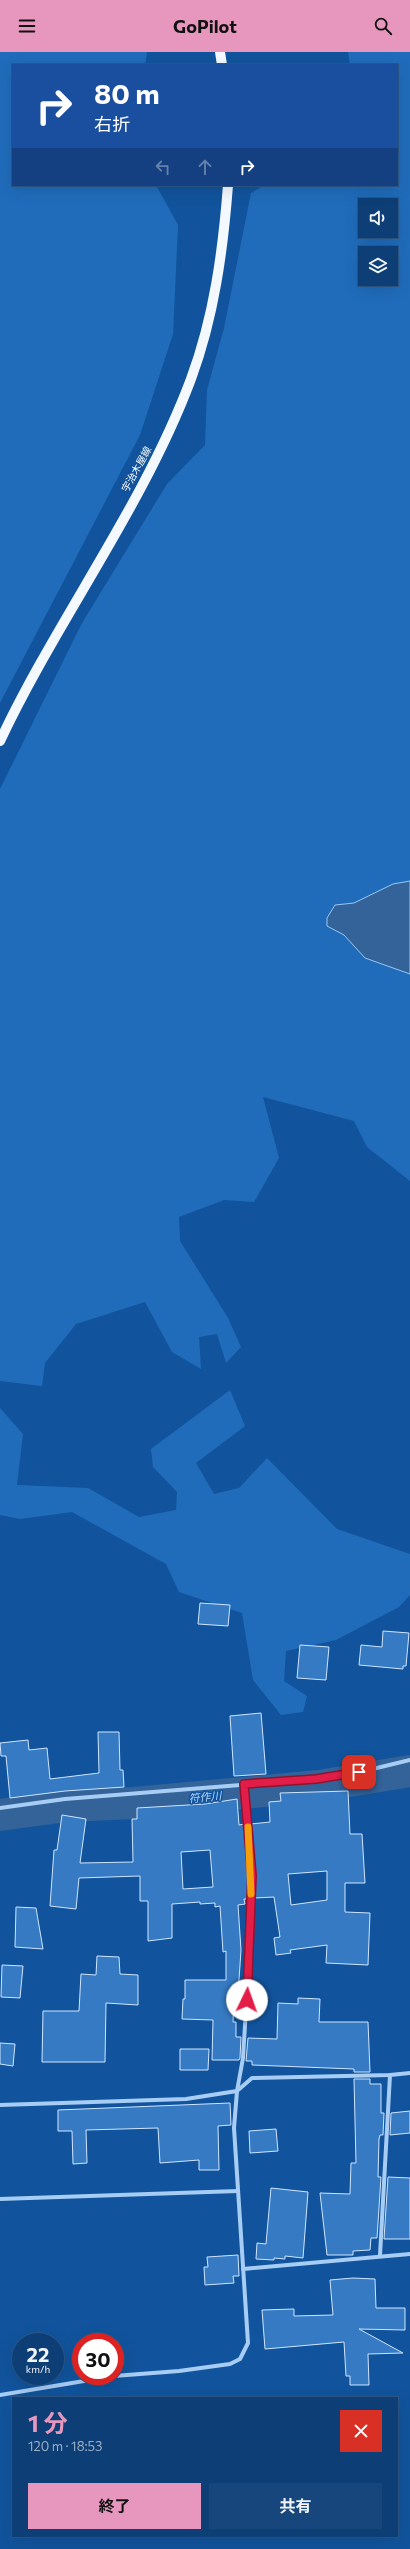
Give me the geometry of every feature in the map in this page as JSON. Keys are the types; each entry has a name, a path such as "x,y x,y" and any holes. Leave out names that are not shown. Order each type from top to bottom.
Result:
{"main road":[{"path":"220,52 222,64"},
{"name":"宇治木屋線","path":"0,741 47,650 155,461 191,379 212,307 225,227 228,186"}],"street":[{"path":"0,1808 65,1799 348,1775 410,1760"},
{"path":"0,2395 114,2376 194,2369 230,2364 240,2359 248,2343 234,2128 237,2091 243,2058 251,1927 252,1875 244,1784"},
{"path":"0,2105 186,2099 237,2091 252,2078 390,2075 410,2072"},
{"path":"380,2256 390,2075"},
{"path":"0,2199 238,2191"},
{"path":"243,2269 410,2254"}],"shaded area":[{"path":"0,52 147,52 145,64 12,64 12,186 157,186 178,225 173,334 140,435 0,703"},
{"path":"348,52 410,52 410,881 393,884 354,903 335,905 327,918 327,926 344,935 365,958 410,974 410,1181 367,1147 354,1121 263,1097 279,1158 254,1202 224,1200 179,1217 180,1241 228,1318 241,1347 226,1363 217,1334 199,1337 201,1369 172,1352 145,1302 76,1324 45,1363 42,1386 0,1381 0,789 82,623 167,484 205,445 207,390 224,328 251,193 262,186 398,186 398,64 350,64"},
{"path":"410,881 410,974 365,958 344,935 327,926 327,918 335,905 354,903 393,884"},
{"path":"230,1390 245,1426 196,1463 214,1494 239,1488 267,1458 337,1529 410,1554 410,1595 399,1607 336,1640 286,1651 284,1681 307,1696 303,1712 281,1715 253,1680 242,1613 179,1592 166,1564 72,1512 20,1519 0,1515 0,1408 23,1434 17,1485 88,1488 139,1517 176,1510 177,1492 153,1467 151,1449"}],"building":[{"path":"200,1603 230,1605 228,1626 198,1624"},
{"path":"383,1631 409,1633 406,1666 403,1666 403,1669 359,1665 361,1645 382,1647"},
{"path":"300,1645 329,1647 326,1680 297,1678"},
{"path":"261,1713 266,1774 234,1776 230,1716"},
{"path":"98,1732 119,1732 120,1770 123,1770 124,1787 65,1791 10,1798 6,1756 1,1756 0,1743 28,1740 29,1750 47,1748 50,1779 99,1773"},
{"path":"348,1791 350,1834 362,1834 365,1883 345,1883 345,1912 370,1913 368,1965 326,1963 327,1945 290,1950 291,1953 276,1955 274,1938 280,1937 274,1897 255,1898 251,1824 270,1822 269,1802 281,1801 280,1793","holes":["327,1871 327,1900 291,1905 288,1874"]},
{"path":"237,1799 239,1825 244,1824 248,1875 248,1899 244,1899 245,1904 238,1905 241,1950 238,1995 234,1995 233,2022 236,2022 236,2037 241,2037 239,2060 212,2060 213,2020 182,2019 183,1999 185,1999 185,1980 226,1980 226,1951 223,1952 220,1906 215,1907 215,1903 200,1904 200,1902 172,1904 172,1938 148,1941 148,1901 140,1901 140,1876 79,1878 76,1909 50,1906 54,1850 57,1850 62,1815 86,1819 80,1863 133,1862 132,1819 137,1819 137,1808 205,1804","holes":["210,1850 213,1887 183,1889 181,1852"]},
{"path":"16,1907 36,1908 43,1949 15,1947"},
{"path":"97,1956 119,1957 120,1974 138,1975 138,2005 106,2003 105,2062 42,2062 43,2011 79,2011 81,1974 96,1975"},
{"path":"2,1965 23,1966 20,1998 1,1997"},
{"path":"298,1998 320,1999 319,2022 368,2022 370,2072 354,2072 354,2069 252,2065 252,2061 246,2061 248,2038 277,2039 278,2003 298,2004"},
{"path":"0,2043 15,2044 13,2066 0,2064"},
{"path":"180,2049 209,2049 208,2070 180,2070"},
{"path":"354,2079 370,2079 370,2084 381,2084 381,2113 384,2113 383,2135 380,2135 379,2139 378,2177 381,2177 377,2238 371,2238 370,2250 353,2251 353,2255 327,2255 320,2193 350,2194 351,2163 356,2163"},
{"path":"230,2103 231,2125 218,2126 219,2170 199,2170 199,2160 160,2163 158,2128 86,2130 87,2163 73,2164 72,2131 58,2131 58,2110"},
{"path":"410,2111 410,2133 390,2135 391,2113"},
{"path":"276,2129 278,2151 250,2153 249,2131"},
{"path":"388,2177 410,2178 410,2239 384,2239"},
{"path":"271,2188 308,2192 303,2258 285,2256 285,2259 256,2259 257,2243 266,2244"},
{"path":"238,2255 239,2276 233,2276 234,2283 205,2285 204,2267 208,2267 207,2257"},
{"path":"353,2278 375,2279 376,2308 405,2308 405,2330 359,2329 403,2353 368,2354 369,2385 350,2385 350,2376 346,2376 344,2342 265,2349 262,2310 294,2309 294,2316 333,2315 330,2280"}],"waterway":[{"name":"符作川","path":"0,1815 67,1806 134,1803 319,1786 410,1771"}],"slow traffic":[{"path":"248,1827 252,1875 251,1894"}],"route":[{"path":"247,2000 252,1875 244,1784 316,1779 359,1772"}]}
